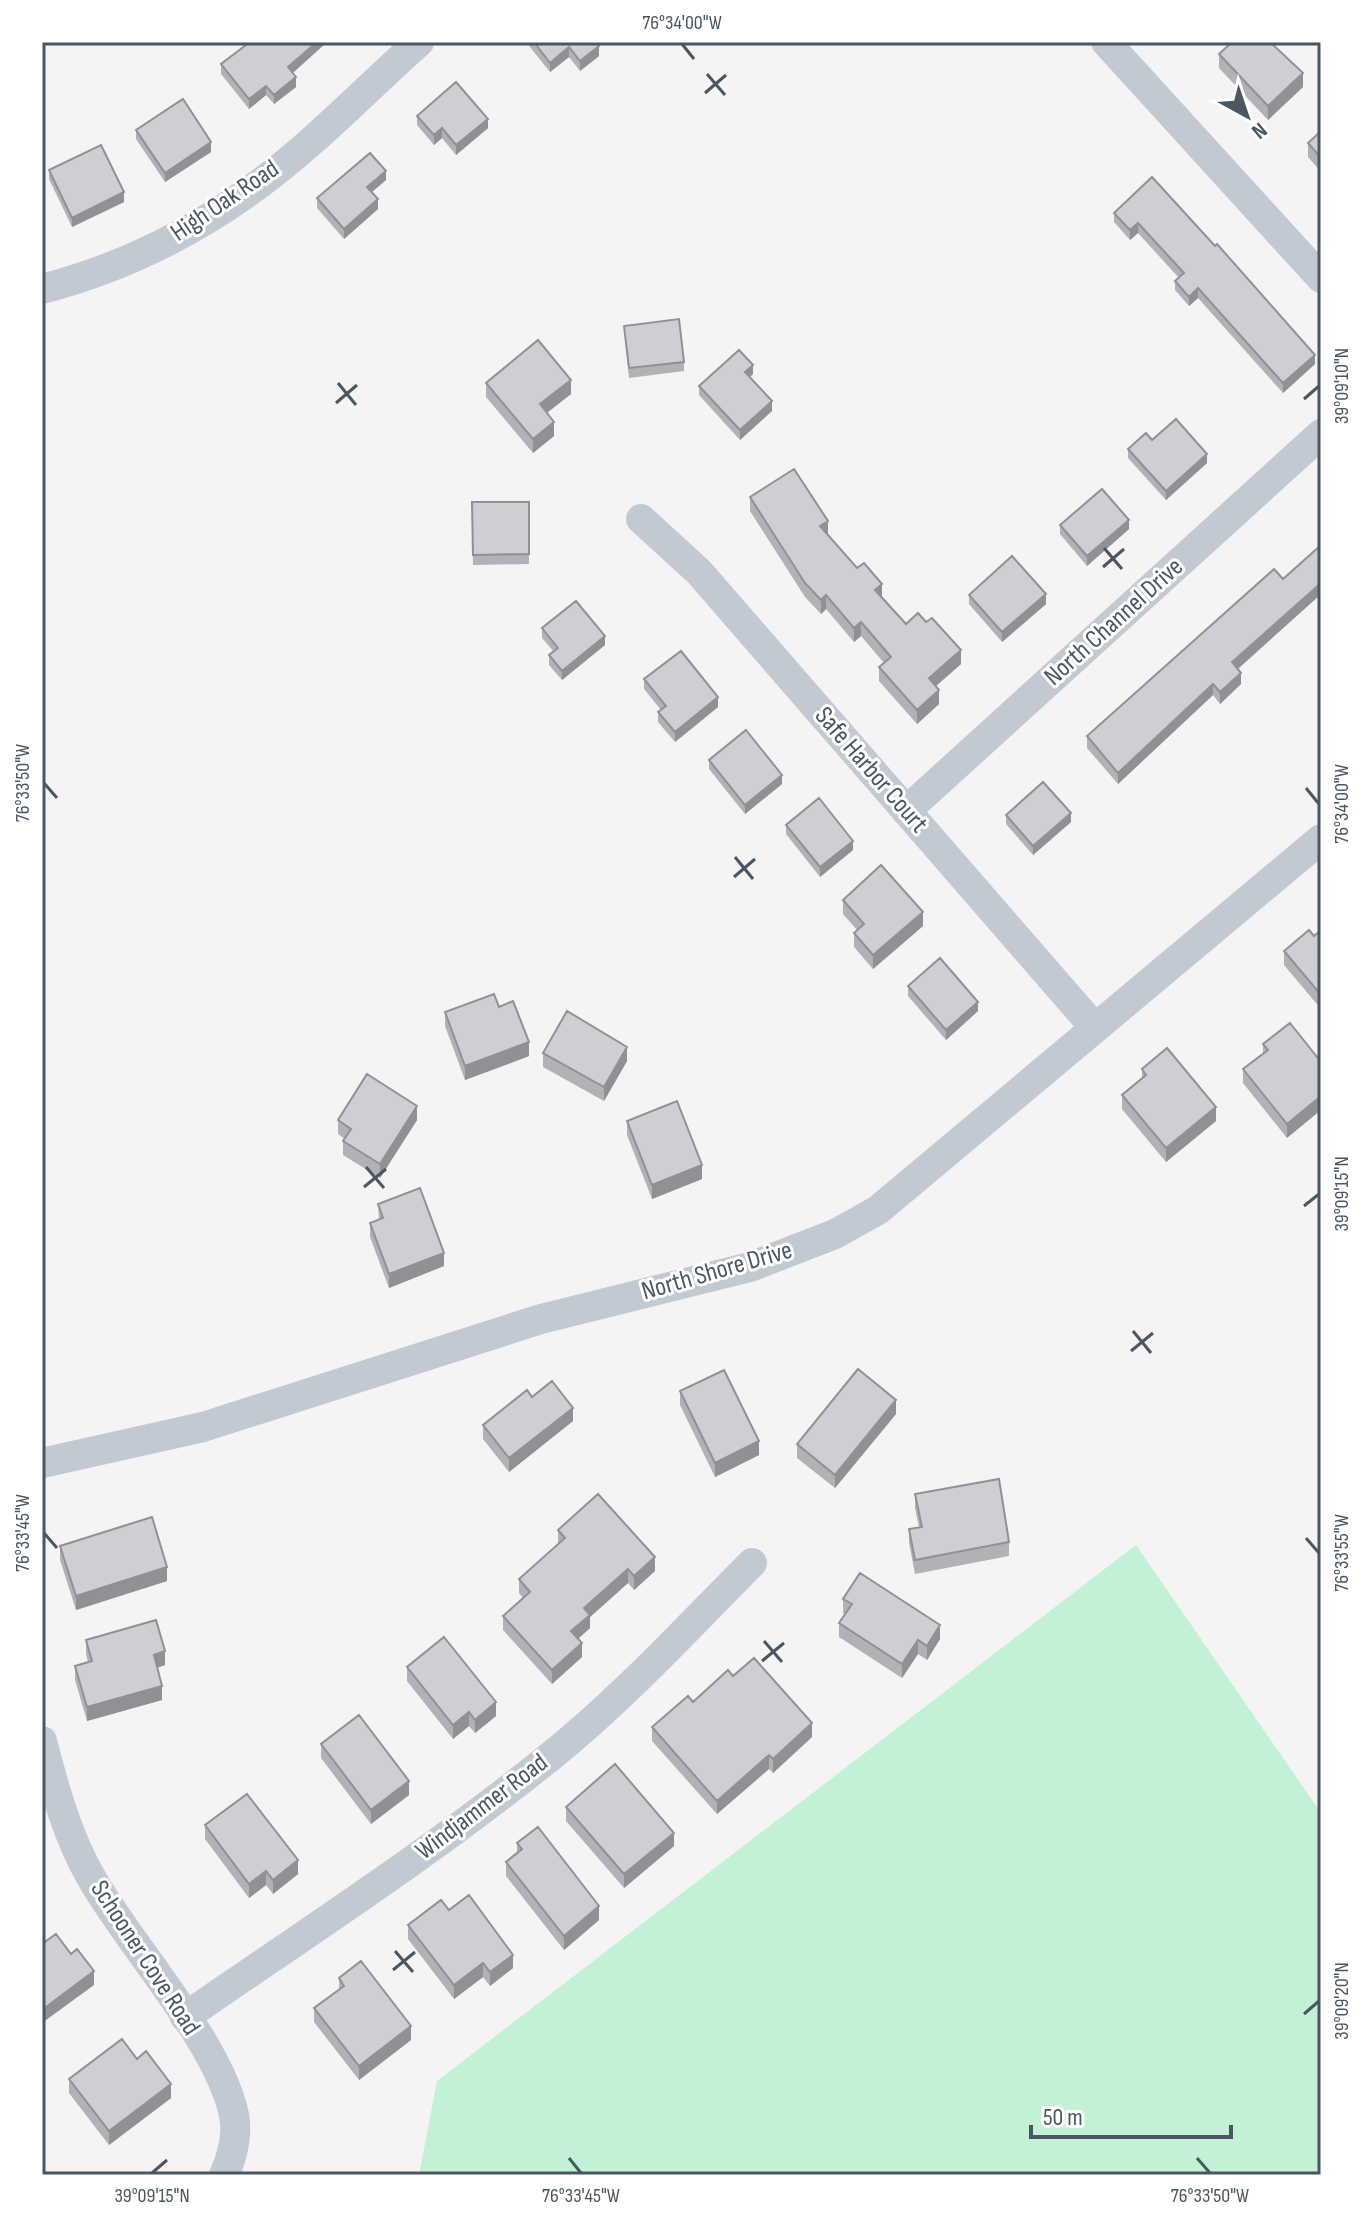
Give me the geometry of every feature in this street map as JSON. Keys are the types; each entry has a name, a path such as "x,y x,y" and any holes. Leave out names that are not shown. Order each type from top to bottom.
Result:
{"street":[{"name":"High Oak Road","path":"42,289 130,260 198,225 245,194 419,42"},
{"path":"1120,46 1321,278"},
{"name":"North Channel Drive","path":"906,811 1321,434"},
{"name":"Safe Harbor Court","path":"641,519 699,572 1095,1028"},
{"name":"North Shore Drive","path":"42,1463 203,1427 541,1319 750,1267 835,1234 878,1210 1321,839"},
{"name":"Windjammer Road","path":"185,2017 433,1845 551,1756 616,1698 752,1563"},
{"name":"Schooner Cove Road","path":"42,1742 53,1786 91,1878 185,2017 216,2070 234,2115 234,2140 224,2175"}],"green space":[{"path":"1136,1545 1321,1813 1321,2175 419,2175 437,2081"}],"building":[{"path":"250,42 317,42 288,67 296,77 274,95 266,86 249,99 221,64"},
{"path":"534,42 596,42 599,46 580,61 569,47 550,63"},
{"path":"1232,42 1270,42 1303,73 1268,106 1219,54"},
{"path":"456,82 488,119 456,145 442,128 434,135 417,116"},
{"path":"183,99 211,142 165,173 136,130"},
{"path":"1321,131 1321,158 1308,143"},
{"path":"101,145 124,192 72,218 49,170"},
{"path":"370,153 386,171 367,187 378,199 344,229 317,198"},
{"path":"1152,177 1215,246 1217,244 1315,355 1283,383 1198,288 1189,297 1175,281 1184,273 1138,223 1130,230 1114,213"},
{"path":"679,319 684,362 629,368 624,326"},
{"path":"538,340 571,380 540,404 554,422 533,439 486,383"},
{"path":"739,350 753,365 745,372 772,401 740,430 699,386"},
{"path":"1176,419 1207,454 1166,491 1128,449 1146,433 1152,440"},
{"path":"794,469 828,521 820,526 857,568 864,563 882,584 875,590 906,624 918,613 926,622 932,618 961,650 929,678 939,690 917,710 879,667 891,657 861,622 854,628 826,595 821,600 805,583 750,497"},
{"path":"1102,489 1129,520 1087,556 1060,525"},
{"path":"472,502 529,502 529,554 473,555"},
{"path":"1321,545 1321,583 1232,662 1241,673 1220,692 1213,684 1118,773 1087,736 1274,569 1283,579"},
{"path":"1012,556 1046,594 1002,632 969,595"},
{"path":"576,601 605,636 562,671 549,655 558,648 542,628"},
{"path":"681,651 718,697 675,732 658,712 666,706 644,679"},
{"path":"746,730 782,775 745,805 709,760"},
{"path":"1043,782 1071,813 1033,846 1006,815"},
{"path":"819,798 853,841 820,867 786,825"},
{"path":"881,865 923,912 873,955 854,933 864,924 843,900"},
{"path":"1309,930 1314,936 1321,930 1321,995 1284,951"},
{"path":"940,958 978,1002 946,1030 908,986"},
{"path":"494,994 499,1007 513,1001 529,1042 465,1066 445,1012"},
{"path":"567,1011 627,1047 604,1087 543,1053"},
{"path":"1290,1023 1321,1062 1321,1096 1287,1124 1243,1069 1268,1050 1263,1044"},
{"path":"1167,1048 1216,1107 1166,1148 1122,1095 1146,1075 1142,1069"},
{"path":"367,1074 417,1106 380,1164 343,1141 351,1129 338,1120"},
{"path":"677,1101 702,1165 652,1185 627,1121"},
{"path":"420,1188 444,1253 389,1274 370,1223 383,1218 378,1204"},
{"path":"858,1369 896,1400 835,1475 797,1444"},
{"path":"724,1370 759,1441 715,1463 680,1391"},
{"path":"552,1381 573,1408 509,1458 483,1425 527,1390 532,1397"},
{"path":"999,1479 1009,1542 915,1560 909,1529 922,1527 915,1494"},
{"path":"598,1494 655,1557 634,1576 628,1569 584,1608 590,1615 571,1631 582,1643 552,1670 503,1616 530,1592 519,1579 565,1538 558,1530"},
{"path":"152,1517 167,1567 76,1596 60,1546"},
{"path":"860,1573 940,1625 927,1646 918,1640 902,1664 839,1623 852,1604 843,1599"},
{"path":"156,1620 165,1651 154,1655 162,1686 87,1707 75,1666 92,1661 86,1640"},
{"path":"444,1637 496,1702 475,1720 469,1712 453,1725 407,1667"},
{"path":"754,1658 812,1723 773,1759 769,1755 717,1801 652,1727 688,1696 693,1702 728,1670 733,1676"},
{"path":"359,1715 409,1781 371,1810 321,1744"},
{"path":"615,1764 674,1833 624,1874 566,1807"},
{"path":"247,1794 298,1860 273,1880 266,1871 249,1884 205,1825"},
{"path":"538,1827 599,1906 564,1936 506,1862 522,1849 517,1843"},
{"path":"469,1895 513,1955 490,1972 483,1963 454,1985 408,1925 441,1900 449,1910"},
{"path":"56,1934 71,1954 77,1949 94,1971 42,2010 42,1944"},
{"path":"361,1961 411,2026 359,2066 314,2008 344,1986 339,1978"},
{"path":"122,2039 137,2059 146,2051 171,2084 109,2131 69,2079"}]}
